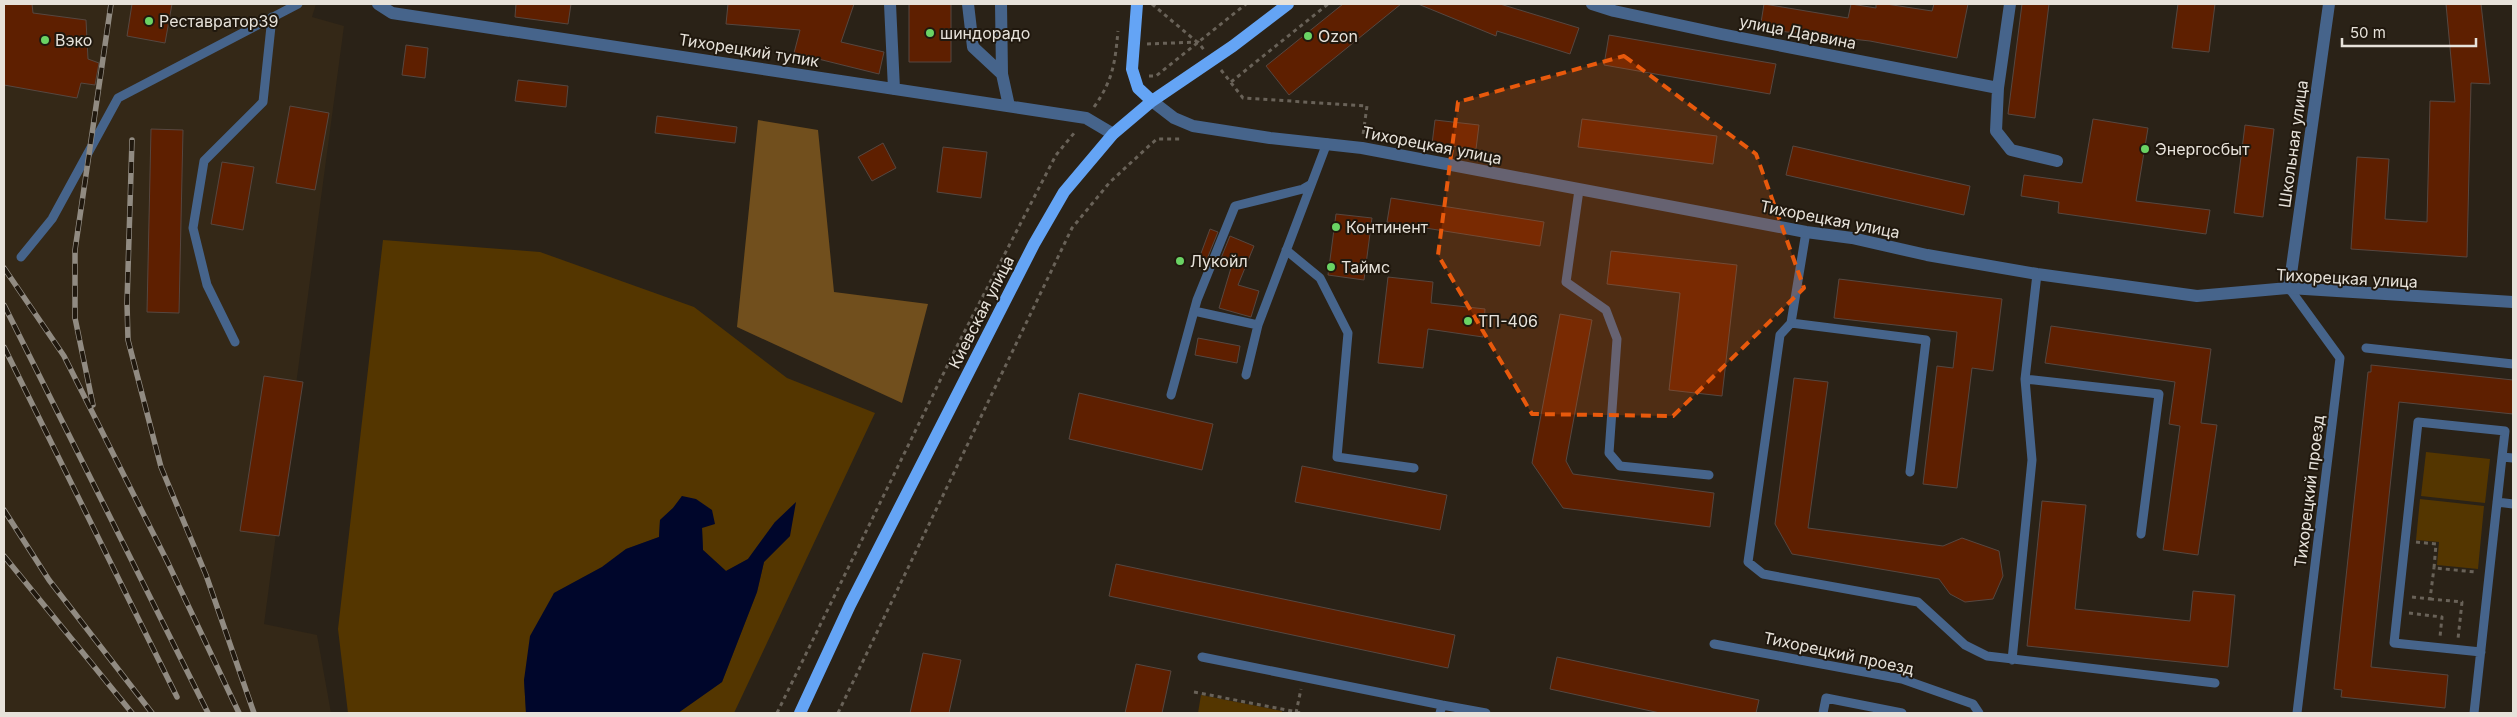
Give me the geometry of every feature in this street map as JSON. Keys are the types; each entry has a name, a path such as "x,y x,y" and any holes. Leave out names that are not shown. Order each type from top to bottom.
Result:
{"main road":[{"path":"1137,4 1132,69 1138,88 1152,101"},
{"name":"Киевская улица","path":"800,713 850,605 1034,244 1064,192 1113,134 1152,101 1213,61 1288,4"}],"street":[{"name":"Тихорецкий тупик","path":"378,4 392,8 1086,118 1113,134"},
{"path":"890,4 894,88"},
{"path":"968,4 973,47 1002,74"},
{"path":"1001,4 1002,74 1010,106"},
{"name":"улица Дарвина","path":"1592,4 1614,11 1721,34 1998,88"},
{"path":"2010,4 1998,88 1996,131 2011,150 2057,161"},
{"name":"Школьная улица","path":"2290,288 2329,4"},
{"name":"Тихорецкая улица","path":"1152,101 1174,118 1193,126 1270,138 1362,148 1806,232 1852,238 1927,255 2037,274 2197,296 2290,288 2513,302"}],"lane":[{"path":"21,257 52,219 118,98 298,4"},
{"path":"235,342 207,285 193,228 204,162 263,102 272,17"},
{"path":"1246,375 1258,325 1327,143"},
{"path":"1171,394 1194,310 1235,206 1303,189 1310,185"},
{"path":"1579,190 1566,282 1606,310 1617,339 1609,453 1620,466 1709,475"},
{"path":"1806,232 1791,323 1780,335 1748,562 1764,574 1918,602 1965,645 1987,656 2215,683"},
{"path":"1286,250 1320,278 1348,333 1336,457 1414,468"},
{"path":"2012,660 2032,460 2025,379 2037,274"},
{"name":"Тихорецкий проезд","path":"2290,288 2340,358 2297,713"},
{"path":"1194,310 1258,325"},
{"path":"1791,323 1926,340 1910,472"},
{"path":"2366,348 2513,364"},
{"path":"2025,379 2159,394 2140,534"},
{"path":"2474,713 2481,652 2505,431 2418,422 2394,643 2481,652"},
{"path":"2502,457 2513,458"},
{"path":"2497,502 2513,504"},
{"name":"Тихорецкий проезд","path":"1714,644 1902,679 1973,704 1980,713"},
{"path":"1202,657 1303,677 1441,709 1486,713"},
{"path":"1823,713 1826,698 1902,713"}],"path":[{"path":"1152,4 1198,42 1243,98 1367,106 1362,148"},
{"path":"1143,71 1147,76 1156,76 1246,4"},
{"path":"1231,82 1328,4"},
{"path":"777,713 955,350 1051,164 1107,88 1113,68 1118,28"},
{"path":"1146,53 1147,44 1198,42"},
{"path":"838,713 1072,228 1110,182 1150,145 1157,140 1184,138"},
{"path":"2405,541 2436,544 2430,599"},
{"path":"2434,568 2489,574"},
{"path":"2399,595 2462,602 2457,650"},
{"path":"2398,612 2442,617 2439,648"},
{"path":"1296,713 1303,677"},
{"path":"1194,692 1302,713"}],"highlighted area":[{"path":"1624,56 1756,154 1804,288 1673,416 1532,414 1438,255 1458,102"}],"shaded area":[{"path":"4,4 316,4 312,17 344,26 264,624 317,635 331,713 4,713"},
{"path":"758,120 818,130 834,292 928,304 902,403 737,327"},
{"path":"383,240 540,252 694,307 787,378 875,413 734,713 678,713 722,682 757,592 764,562 790,536 775,522 748,559 726,571 703,550 702,527 682,496 660,520 659,537 626,549 602,567 554,593 524,680 526,713 348,713 338,629"},
{"path":"2426,452 2490,459 2485,503 2421,496"},
{"path":"2420,499 2484,506 2478,569 2437,565 2439,542 2416,540"},
{"path":"1201,695 1282,711 1282,713 1198,713"}],"water":[{"path":"682,496 696,499 712,510 715,524 702,528 703,550 726,571 748,559 775,522 796,502 790,536 764,562 757,592 722,682 678,713 526,713 524,680 530,636 554,593 602,567 626,549 659,537 660,520"}],"building":[{"name":"Вэко","path":"4,4 32,4 33,13 86,20 88,59 99,63 95,85 81,83 77,98 4,85"},
{"name":"Реставратор39","path":"132,4 172,4 165,43 127,36"},
{"path":"516,4 571,4 568,24 515,17"},
{"path":"728,4 854,4 841,42 884,52 879,74 794,53 800,30 726,24"},
{"name":"шиндорадо","path":"909,4 951,4 951,62 909,62"},
{"path":"1343,4 1401,4 1289,95 1266,66"},
{"path":"1418,4 1500,4 1579,28 1570,54 1497,31 1496,36"},
{"path":"1764,4 1848,18 1851,4 1876,8 1876,4 1886,4 1932,11 1934,4 1968,4 1957,58 1870,41 1760,29"},
{"path":"2022,4 2049,4 2035,118 2008,114"},
{"path":"2178,4 2215,4 2209,52 2172,48"},
{"path":"2446,4 2481,4 2490,84 2471,83 2467,257 2351,249 2357,157 2389,159 2385,219 2427,222 2430,101 2455,102"},
{"path":"1609,35 1776,64 1770,94 1604,65"},
{"path":"406,45 428,48 425,78 402,75"},
{"path":"518,80 568,86 566,107 515,101"},
{"path":"290,106 329,113 315,190 276,183"},
{"path":"657,116 737,127 735,143 655,133"},
{"path":"1582,119 1717,136 1713,164 1578,147"},
{"path":"2093,119 2148,128 2136,201 2210,210 2206,234 2058,213 2059,202 2021,196 2024,175 2082,183"},
{"path":"1435,120 1479,125 1476,149 1432,144"},
{"path":"2245,125 2274,129 2263,217 2234,213"},
{"path":"151,129 183,130 179,313 147,312"},
{"path":"883,143 896,168 872,181 858,157"},
{"path":"1793,146 1970,186 1964,215 1786,175"},
{"path":"943,147 987,152 981,198 937,192"},
{"path":"222,162 254,167 243,230 211,224"},
{"path":"1391,198 1544,222 1540,246 1387,222"},
{"path":"1336,214 1372,218 1364,280 1328,275"},
{"path":"1210,229 1218,232 1207,259 1200,256"},
{"path":"1230,236 1254,246 1238,285 1259,291 1251,317 1219,308 1231,268 1219,263"},
{"path":"1611,251 1737,265 1722,396 1669,390 1680,293 1607,284"},
{"path":"1388,277 1433,282 1431,303 1485,309 1483,337 1428,329 1423,368 1378,363"},
{"path":"1839,279 2002,299 1993,371 1972,368 1957,488 1923,484 1937,366 1953,368 1957,332 1834,318"},
{"path":"1560,314 1592,320 1566,461 1573,474 1714,493 1710,527 1563,508 1532,463"},
{"path":"2051,326 2211,349 2201,423 2217,425 2198,555 2163,550 2180,426 2169,424 2175,382 2045,363"},
{"path":"1198,338 1240,346 1237,363 1195,355"},
{"path":"2371,365 2513,380 2513,414 2399,402 2371,667 2448,675 2445,708 2341,697 2342,690 2334,689 2368,372 2371,372"},
{"path":"264,376 303,382 279,536 240,531"},
{"path":"1794,378 1828,382 1808,528 1943,546 1962,538 1999,551 2003,576 1993,599 1965,602 1950,594 1939,579 1792,554 1775,524"},
{"path":"1079,393 1213,424 1202,470 1069,439"},
{"path":"1302,466 1447,495 1440,530 1295,502"},
{"path":"2042,501 2086,505 2075,609 2190,621 2193,591 2235,595 2228,667 2027,646"},
{"path":"1116,564 1455,635 1448,668 1109,596"},
{"path":"923,653 961,660 949,713 910,713"},
{"path":"1557,657 1759,700 1756,713 1660,713 1550,689"},
{"path":"1136,664 1171,671 1162,713 1125,713"}],"railway":[{"path":"93,405 75,318 75,250 111,4"},
{"path":"132,140 127,303 128,340 161,467 206,575 254,713"},
{"path":"4,268 64,356 167,561 239,713"},
{"path":"4,305 208,713"},
{"path":"4,347 177,697"},
{"path":"4,510 49,580 152,713"},
{"path":"4,556 132,713"}],"place":[{"name":"Реставратор39","path":"149,21"},
{"name":"шиндорадо","path":"930,33"},
{"name":"Ozon","path":"1308,36"},
{"name":"Вэко","path":"45,40"},
{"name":"Энергосбыт","path":"2145,149"},
{"name":"Континент","path":"1336,227"},
{"name":"Лукойл","path":"1180,261"},
{"name":"Таймс","path":"1331,267"},
{"name":"ТП-406","path":"1468,321"}]}
